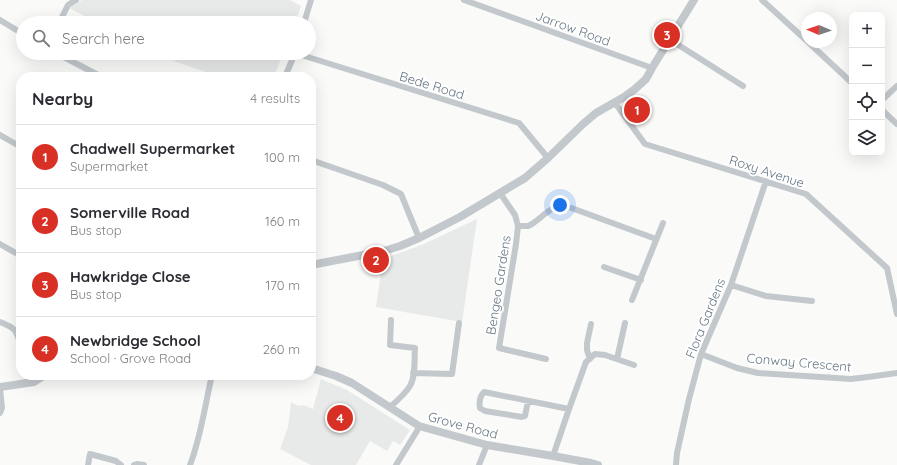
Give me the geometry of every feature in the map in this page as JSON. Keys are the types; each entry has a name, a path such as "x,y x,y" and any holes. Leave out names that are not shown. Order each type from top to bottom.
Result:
{"street":[{"path":"62,16 68,5 76,0"},
{"path":"306,16 311,0"},
{"name":"Jarrow Road","path":"464,0 652,68"},
{"path":"316,264 384,250 419,238 460,217 525,178 587,120 596,113 615,103 646,79 694,0"},
{"path":"762,0 801,36"},
{"path":"0,20 16,30"},
{"path":"669,39 743,86"},
{"path":"814,48 849,80"},
{"path":"69,60 92,72"},
{"path":"287,72 292,60"},
{"name":"Bede Road","path":"316,60 519,123 548,158"},
{"path":"885,97 897,86"},
{"name":"Roxy Avenue","path":"615,103 645,144 806,194 886,268 897,314"},
{"path":"885,113 897,124"},
{"path":"0,135 16,144"},
{"path":"316,162 383,185 401,194 419,238"},
{"name":"Flora Gardens","path":"676,465 677,453 689,399 701,354 731,285 766,181"},
{"path":"500,194 515,216 518,226 528,226 552,208 566,206 656,239"},
{"path":"632,300 663,223"},
{"name":"Bengeo Gardens","path":"518,226 499,348 546,360"},
{"path":"0,244 16,253"},
{"path":"604,267 641,280"},
{"path":"731,285 766,296 812,301"},
{"path":"390,407 406,392 411,385 415,348 390,345 391,320"},
{"path":"0,322 12,326 16,331"},
{"path":"413,373 452,374 459,323"},
{"path":"617,359 625,323"},
{"path":"590,359 587,350 587,343 591,324"},
{"path":"553,456 586,362 595,354 605,355 634,365"},
{"name":"Conway Crescent","path":"701,354 737,368 758,373 851,379 868,378 897,373"},
{"name":"Grove Road","path":"316,370 352,383 419,426 487,445 598,465"},
{"path":"0,413 2,408 0,388 26,380"},
{"path":"190,465 194,456 211,380"},
{"path":"528,401 525,416 522,417 484,411 480,408 479,402 481,395 484,392 569,409"},
{"path":"396,465 419,426"},
{"path":"479,465 487,445"},
{"path":"88,465 90,454 116,461 121,465"},
{"path":"134,465 144,465"}],"shaded area":[{"path":"82,0 290,0 301,6 297,16 84,16 69,8"},
{"path":"171,60 280,60 276,72 206,72"},
{"path":"477,219 462,322 376,307 383,259 424,244"},
{"path":"321,379 347,390 410,430 400,445 393,441 387,451 370,441 356,465 311,465 280,449 288,427 291,402 298,406 303,405 313,409"}],"place":[{"name":"Hawkridge Close","path":"667,35"},
{"name":"Chadwell Supermarket","path":"637,110"},
{"name":"Somerville Road","path":"376,260"},
{"name":"Newbridge School","path":"340,418"}]}
